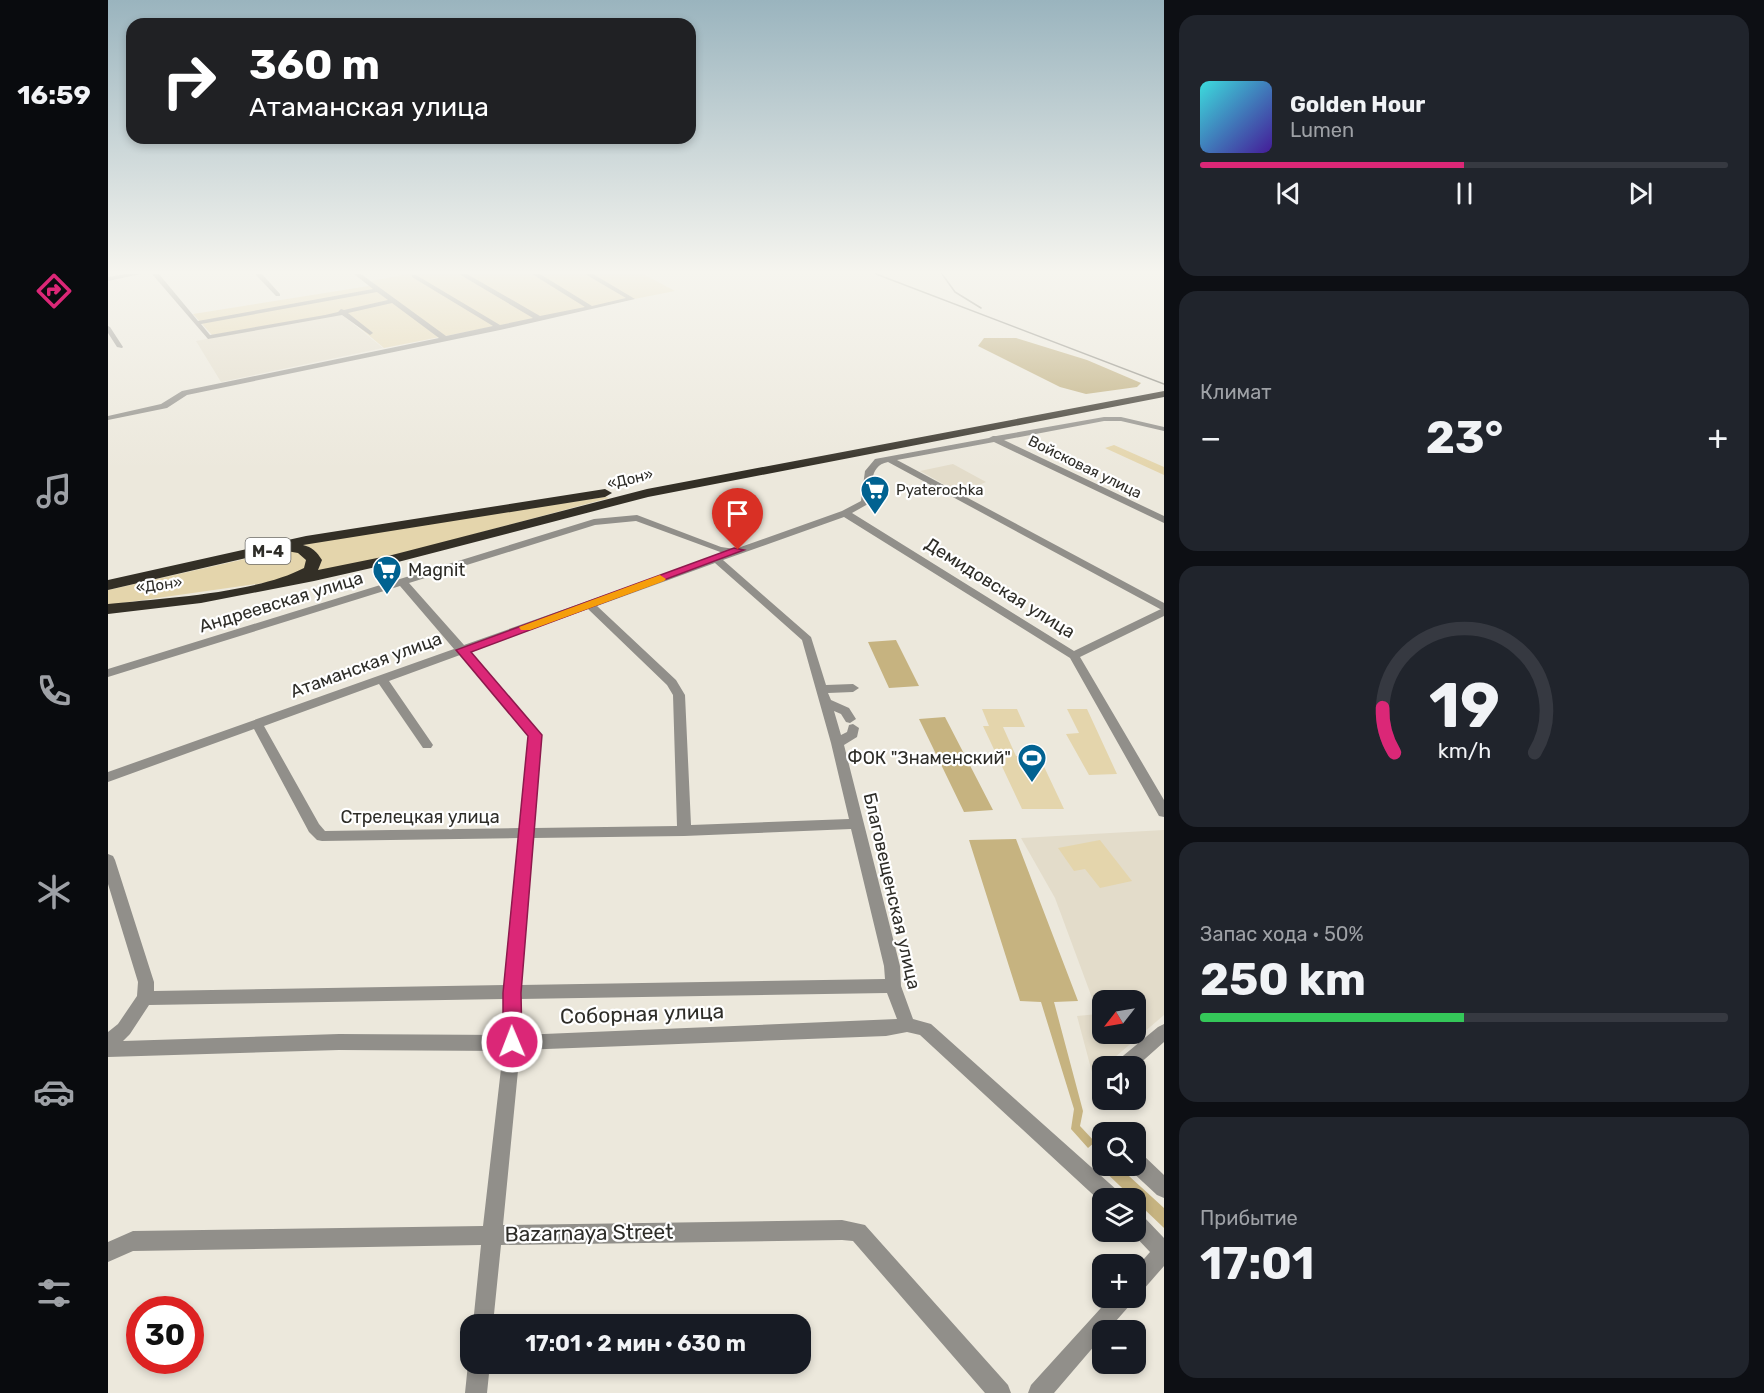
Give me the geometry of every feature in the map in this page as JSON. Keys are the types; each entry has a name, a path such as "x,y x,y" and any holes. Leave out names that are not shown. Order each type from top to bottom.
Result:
{"highway":[{"name":"«Дон»","path":"108,585 306,540 659,484 1159,392"},
{"name":"«Дон»","path":"108,609 201,598 393,559 647,493 1159,392"},
{"name":"М-4","path":"179,568 281,548 303,550 312,555 314,560 311,570 286,581"}],"street":[{"path":"115,339 120,347"},
{"path":"108,418 164,406 185,393 439,339"},
{"path":"845,513 865,502 872,466 889,459 993,438 1114,418 1164,429"},
{"name":"Войсковая улица","path":"993,438 1164,520"},
{"path":"889,459 1164,607"},
{"name":"Атаманская улица","path":"108,777 845,513"},
{"name":"Демидовская улица","path":"845,513 1074,656 1164,813"},
{"name":"Андреевская улица","path":"108,674 560,531 623,517 651,521 719,550 738,550"},
{"name":"Благовещенская улица","path":"716,559 807,639 858,824 892,966 893,987 907,1025"},
{"path":"402,581 535,735 524,834 512,993 512,1042 484,1314"},
{"path":"590,604 672,683 679,695 684,831"},
{"path":"1074,656 1164,612"},
{"path":"382,679 427,745"},
{"path":"823,695 853,688"},
{"path":"823,695 845,711 851,723 853,734 847,740 837,743"},
{"name":"Стрелецкая улица","path":"257,724 314,828 322,836 684,831 858,824"},
{"path":"108,860 146,982 145,998 124,1029 108,1043"},
{"name":"Соборная улица","path":"145,998 893,987"},
{"path":"907,1025 925,1029 1100,1188"},
{"name":"Соборная улица","path":"108,1049 339,1042 512,1042 886,1028 907,1025"},
{"path":"1136,1056 1164,1032"},
{"path":"1146,1171 1164,1188"},
{"name":"Bazarnaya Street","path":"108,1252 133,1241 491,1234 842,1230 858,1232 1000,1393"},
{"path":"1146,1233 1164,1252 1146,1272"},
{"path":"1039,1393 1114,1308"},
{"path":"476,1393 478,1374"}],"shaded area":[{"path":"207,339 372,339 383,348 221,382 196,341"},
{"path":"373,339 430,339 384,348"},
{"path":"983,339 1019,339 1087,360 1141,383 1137,387 1086,394 1060,387 978,346"},
{"path":"1114,445 1164,467 1164,475 1105,448"},
{"path":"953,464 986,482 960,493 920,471"},
{"path":"609,498 408,552 310,573 319,561 318,557 313,550 301,544 388,528"},
{"path":"285,550 297,551 310,562 306,568 278,581 108,605 108,590"},
{"path":"896,640 919,686 889,688 868,642"},
{"name":"ФОК \"Знаменский\"","path":"982,709 1017,709 1025,727 1003,727 1016,756 1039,756 1064,809 1022,809 983,726 989,726"},
{"path":"1067,709 1087,709 1117,774 1089,775 1066,734 1079,733"},
{"path":"945,717 993,810 964,812 919,719"},
{"path":"1164,830 1164,1015 1146,1030 1146,990 1092,990 1092,998 1055,898 1021,838"},
{"path":"1016,839 1078,1001 1054,1002 1083,1111 1080,1126 1092,1139 1092,1145 1088,1148 1071,1129 1074,1109 1041,1002 1020,1001 969,840"},
{"path":"1100,840 1132,881 1100,888 1085,869 1074,871 1058,848"},
{"path":"1092,1015 1092,1044 1130,1044 1116,1056 1092,1056 1092,1072 1077,1016"},
{"path":"1110,1176 1129,1176 1142,1188 1122,1188"},
{"path":"1146,1192 1164,1208 1164,1228 1146,1211"}],"railway":[{"path":"1046,339 1164,384"}],"slow traffic":[{"path":"526,627 660,579"}],"place":[{"name":"Pyaterochka","path":"875,516"},
{"name":"Magnit","path":"387,596"},
{"name":"ФОК \"Знаменский\"","path":"1032,784"}],"route":[{"path":"512,1042 512,993 524,834 535,735 463,650 738,550"}]}
